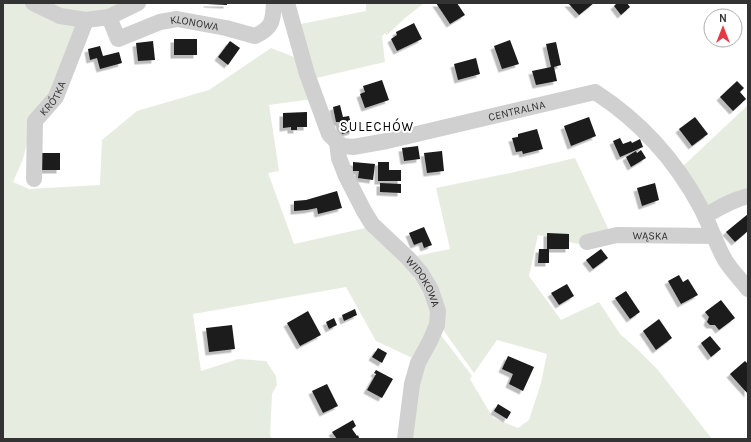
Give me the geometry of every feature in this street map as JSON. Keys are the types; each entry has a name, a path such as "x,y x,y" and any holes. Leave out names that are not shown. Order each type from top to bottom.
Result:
{"street":[{"path":"33,3 60,16 86,20 109,17 138,3"},
{"name":"KLONOWA","path":"109,17 118,39 160,22 177,19 226,28 254,36 265,31 271,24 274,18 274,3"},
{"path":"287,3 309,81 329,134 337,142"},
{"name":"KRÓTKA","path":"34,179 35,121 56,97 86,20"},
{"name":"CENTRALNA","path":"337,142 343,146 353,148 595,92 615,105 638,125 673,163 690,188 726,261 748,289"},
{"name":"WIDOKOWA","path":"337,142 339,158 346,176 364,211 372,224 408,258 421,273 431,290 438,311 437,325 418,363 412,384 405,439"},
{"path":"705,216 725,204 748,196"},
{"name":"WĄSKA","path":"586,242 617,235 714,236"}],"shaded area":[{"path":"3,3 27,3 84,23 64,72 33,120 23,159 13,182 29,189 100,185 102,140 137,111 209,90 271,48 299,59 312,99 269,105 279,171 268,173 294,244 370,227 402,258 434,310 417,360 376,341 346,287 193,314 201,371 238,359 266,361 276,376 277,385 272,394 270,436 272,439 3,439"},
{"path":"39,3 125,3 124,6 86,16"},
{"path":"366,3 424,3 387,35 385,33 382,36 385,62 312,79 296,25 366,11"},
{"path":"748,105 748,193 707,212 680,169"},
{"path":"575,158 613,239 587,246 538,235 529,276 561,320 599,302 620,334 658,370 712,439 409,439 414,386 437,330 472,376 470,379 493,418 518,428 529,420 541,383 547,354 497,340 474,373 439,324 411,257 450,249 436,188"}],"building":[{"path":"227,3 227,5 207,4"},
{"path":"436,3 457,3 465,15 450,24"},
{"path":"568,3 594,3 579,15"},
{"path":"617,3 627,3 630,7 621,15 614,6"},
{"path":"414,23 422,39 397,51 391,39 397,35 396,32"},
{"path":"174,39 197,39 197,55 174,55"},
{"path":"510,40 519,64 502,69 494,46"},
{"path":"153,41 155,60 138,61 136,43"},
{"path":"230,41 240,48 228,65 218,57"},
{"path":"556,42 561,65 554,67 557,81 536,85 532,71 551,67 546,44"},
{"path":"100,46 103,56 119,52 122,63 100,69 97,58 90,60 88,49"},
{"path":"476,58 480,74 458,80 454,64"},
{"path":"382,80 389,100 365,108 360,94 365,92 363,86"},
{"path":"737,81 744,88 740,92 746,99 733,111 720,97"},
{"path":"340,105 343,117 349,116 353,131 342,134 339,122 336,122 333,107"},
{"path":"307,112 307,127 297,127 297,130 291,130 291,127 283,128 283,113"},
{"path":"589,117 596,136 571,146 564,126"},
{"path":"695,117 708,134 692,146 679,129"},
{"path":"537,129 543,149 523,154 522,151 516,152 512,138 518,137 518,134"},
{"path":"620,138 623,144 631,141 632,143 640,139 643,147 620,157 613,141"},
{"path":"418,146 420,159 404,161 402,148"},
{"path":"641,150 646,158 631,167 626,157 636,151 637,153"},
{"path":"442,151 444,171 427,173 424,153"},
{"path":"41,153 60,153 60,170 40,170"},
{"path":"353,162 375,164 373,180 358,178 359,171 353,171"},
{"path":"378,162 389,162 389,170 401,170 401,181 378,181"},
{"path":"380,183 401,184 401,193 380,192"},
{"path":"655,183 659,200 642,206 637,188"},
{"path":"337,191 342,208 318,214 317,208 294,211 294,201 306,200"},
{"path":"748,214 748,231 735,242 726,232"},
{"path":"424,227 432,245 424,248 422,242 414,245 409,233"},
{"path":"547,233 569,234 569,249 549,249 549,263 538,263 539,249 547,249"},
{"path":"601,249 608,258 593,269 586,260"},
{"path":"679,275 683,282 688,279 698,295 681,304 668,281"},
{"path":"567,284 574,296 559,305 551,293"},
{"path":"626,291 640,312 630,319 615,298"},
{"path":"721,300 735,318 719,330 715,325 710,325 707,322 709,317 705,312"},
{"path":"355,309 357,315 344,321 342,315"},
{"path":"308,311 321,335 300,346 287,323"},
{"path":"334,318 337,325 329,329 326,322"},
{"path":"659,319 672,338 656,350 643,331"},
{"path":"232,325 235,349 209,352 206,328"},
{"path":"710,336 721,349 711,357 701,343"},
{"path":"378,348 387,353 382,363 372,357"},
{"path":"508,356 534,367 523,391 509,384 513,374 502,369"},
{"path":"745,361 748,364 748,394 730,374"},
{"path":"376,370 393,379 382,398 367,390 376,374 374,373"},
{"path":"327,384 338,406 323,413 312,391"},
{"path":"498,404 511,412 507,419 494,411"},
{"path":"353,420 356,426 352,429 359,438 337,439 332,432"}],"district":[{"name":"SULECHÓW","path":"377,126"}]}
